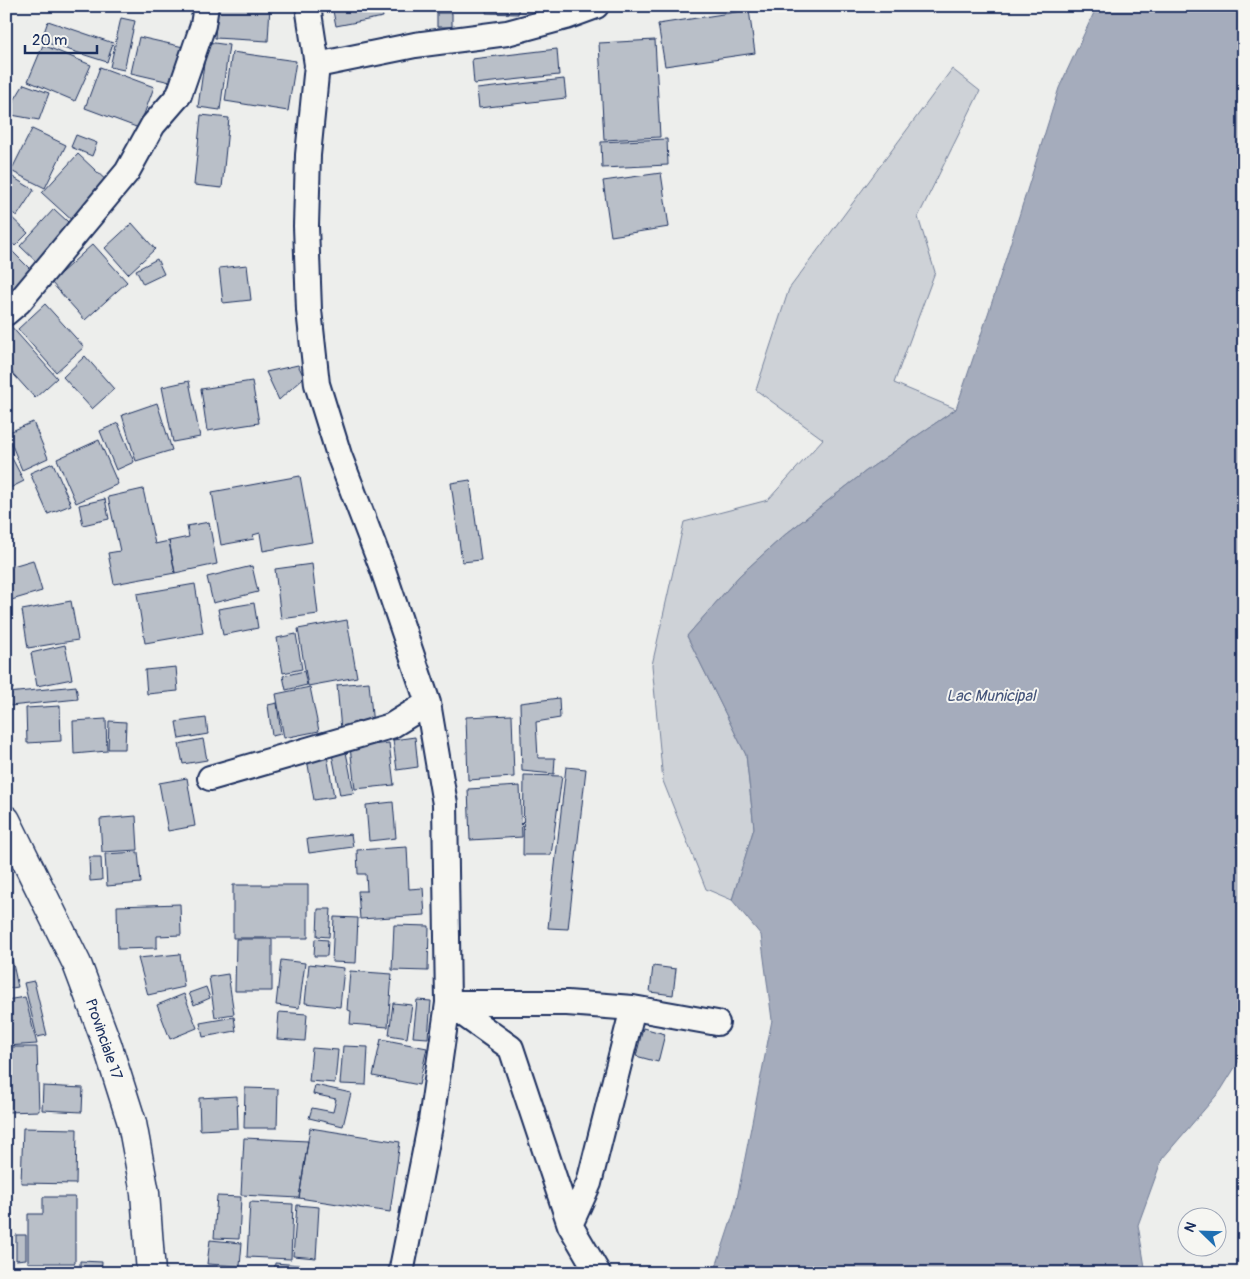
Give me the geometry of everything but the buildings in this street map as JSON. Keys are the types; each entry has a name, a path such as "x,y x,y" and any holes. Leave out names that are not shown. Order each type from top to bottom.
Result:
{"main road":[{"name":"Provinciale 17","path":"6,820 78,964 107,1044 132,1124 145,1193 150,1273"}],"street":[{"path":"6,313 19,302 127,172 153,125 179,95 203,26 206,6"},
{"path":"308,6 316,65 308,155 306,226 309,310 317,384 339,455 382,570 428,703 445,804 448,1003 431,1121 401,1273"},
{"path":"316,65 415,45 507,33 566,17 596,6"},
{"path":"210,778 391,726 428,703"},
{"path":"448,1003 566,1004 633,1008 717,1023"},
{"path":"448,1003 511,1048 570,1225 598,1273"},
{"path":"570,1225 589,1183 633,1008"}],"shaded area":[{"path":"952,69 980,91 918,217 935,272 894,383 956,409 866,471 787,533 739,576 687,636 746,755 754,828 732,900 706,889 663,781 652,665 684,522 768,500 823,439 756,390 789,289"}],"water":[{"name":"Lac Municipal","path":"1097,6 1244,6 1244,1053 1221,1090 1162,1159 1138,1225 1146,1273 714,1273 735,1209 772,1020 761,935 732,900 754,828 746,755 687,636 739,576 787,533 866,471 956,409 994,296 1059,88"}]}
